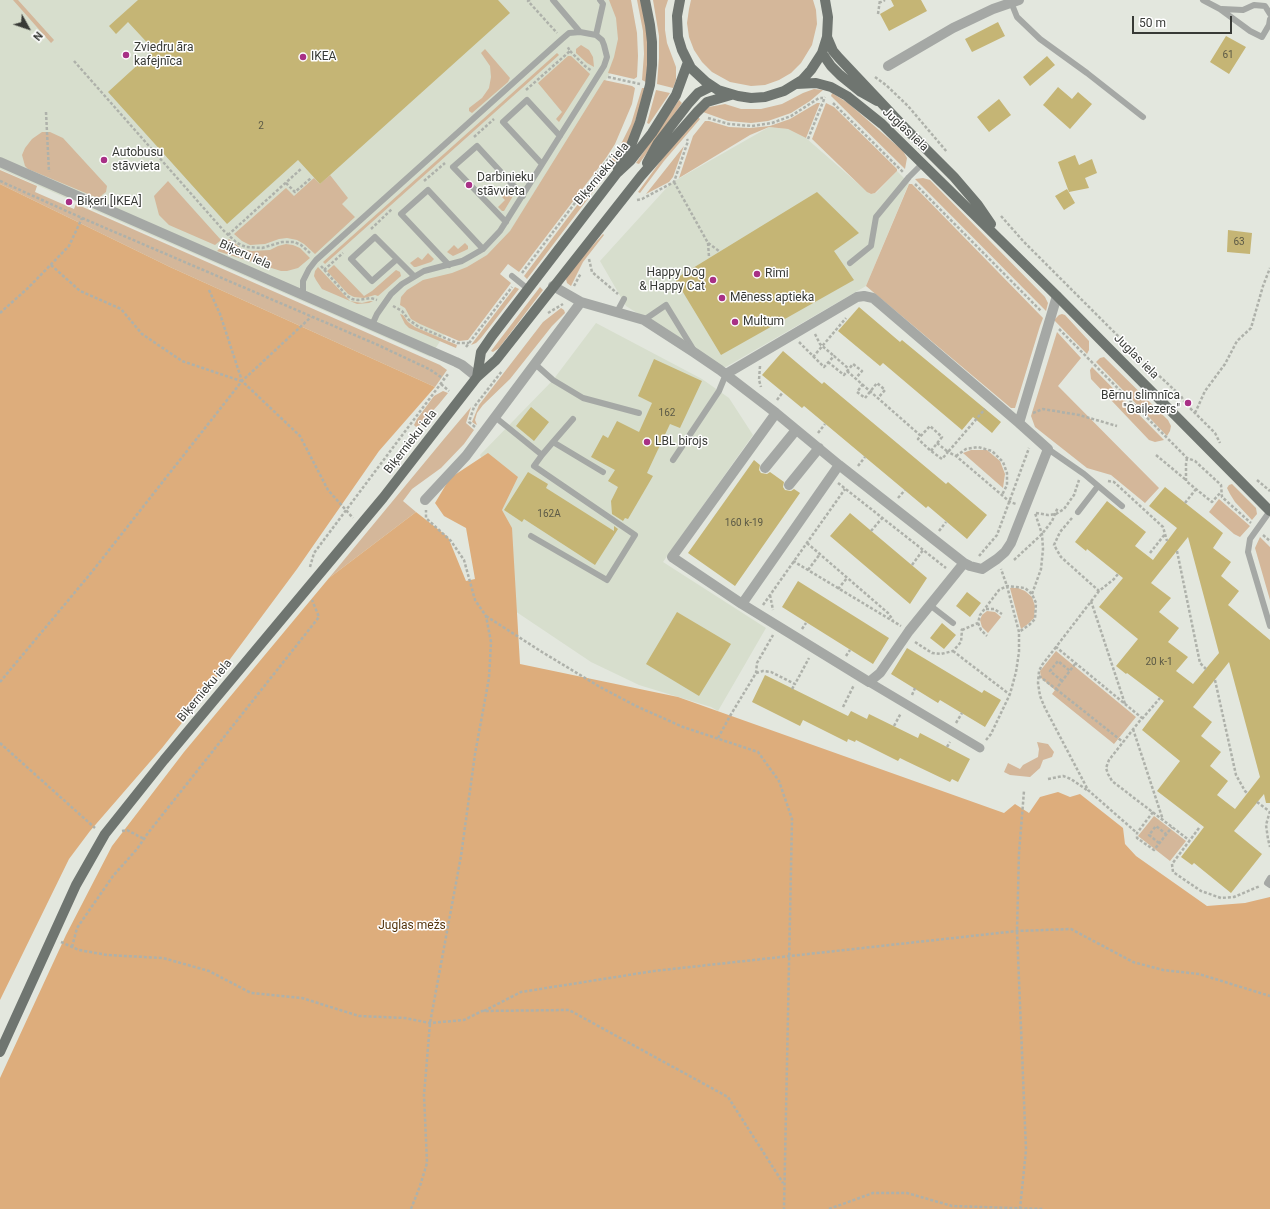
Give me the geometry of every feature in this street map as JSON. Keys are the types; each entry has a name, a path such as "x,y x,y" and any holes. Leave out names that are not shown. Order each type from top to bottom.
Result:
{"main road":[{"path":"617,173 630,148 640,122 650,86 652,42 646,0"},
{"path":"679,1 676,16 678,37 688,62 696,73 712,86 731,95 744,97 765,97 778,93 796,84 811,70 822,53 827,37 828,17 825,0"},
{"name":"Juglas iela","path":"827,37 834,51 866,84 882,104 959,182 978,205 1000,239"},
{"name":"Juglas iela","path":"822,53 830,66 840,75 861,92 882,104"},
{"name":"Biķernieku iela","path":"477,377 481,352 617,173 631,160 668,108 676,94 688,62"},
{"name":"Juglas iela","path":"796,84 816,83 831,86 847,96 882,124 1000,239 1270,511"},
{"name":"Biķernieku iela","path":"641,176 658,143 688,104 698,93 712,86"},
{"name":"Biķernieku iela","path":"0,1052 51,937 76,885 106,834 164,760 360,526 477,377 496,360 641,176 697,112 708,102 731,95"},
{"path":"539,275 553,286"}],"street":[{"path":"888,66 953,28 1015,1"},
{"name":"Biķeru iela","path":"0,162 456,362 477,377"},
{"path":"553,286 581,302 644,320 695,353 726,374 766,405 839,465 967,564 982,569 1005,552 1011,543 1048,449 874,298 864,296 857,297 726,374"},
{"path":"1019,423 1057,296"},
{"path":"425,500 466,456 581,302"},
{"path":"776,414 672,557 778,627 980,748"},
{"path":"765,468 796,430"},
{"path":"789,486 819,448"},
{"path":"742,604 839,465"},
{"path":"870,682 880,673 954,575 967,564"}],"lane":[{"path":"553,0 580,32"},
{"path":"596,35 603,4 600,0"},
{"path":"1203,0 1220,9 1250,31 1262,37 1269,25 1270,19"},
{"path":"1015,1 1017,17 1040,39 1087,73 1143,117"},
{"path":"1220,9 1244,10 1254,5 1264,6 1270,14"},
{"path":"303,294 303,281 308,269 316,260 562,39 570,33 580,32 596,35 602,40 604,45 607,57 604,66 494,239 483,249 471,256 449,265 435,268 414,276 391,294 384,303 372,325"},
{"path":"542,164 503,122 527,100 560,136"},
{"path":"506,222 453,167 477,146 522,196"},
{"path":"850,263 872,246 876,217 909,177 922,164"},
{"path":"449,265 401,214 428,190 483,249"},
{"path":"397,259 372,281 351,259 375,237 397,259 414,276"},
{"path":"514,278 528,289"},
{"path":"617,312 624,299"},
{"path":"644,320 666,305 695,353"},
{"path":"535,364 553,380 583,398 638,413"},
{"path":"673,460 719,391 726,374"},
{"path":"495,417 542,455"},
{"path":"531,536 607,580 635,535 534,466 573,419"},
{"path":"553,442 603,472"},
{"path":"1048,449 1082,472 1122,506"},
{"path":"1078,512 1098,486"},
{"path":"1270,511 1250,539 1248,552 1270,626"},
{"path":"930,606 953,623"}],"path":[{"path":"878,14 879,2 885,0"},
{"path":"74,61 228,235 237,243 253,248 262,248 282,242 294,242 301,245 309,251 347,296 358,300 371,298 384,303 402,311 409,320 419,327 457,343 469,343"},
{"path":"888,66 874,78 886,85 908,106 948,153"},
{"path":"638,90 640,78"},
{"path":"808,139 827,91"},
{"path":"704,118 710,118 729,124 752,126 772,123 791,116 819,98 825,98"},
{"path":"46,112 49,172"},
{"path":"632,204 636,200 642,199 674,182 688,141 687,139"},
{"path":"466,347 514,278 596,176 614,150"},
{"path":"228,235 302,168"},
{"path":"286,183 295,192 311,178"},
{"path":"0,181 414,362 429,369 444,379"},
{"path":"674,182 708,242 719,251"},
{"path":"999,214 1024,242 1142,360 1181,396 1185,403 1215,433 1222,448"},
{"path":"0,313 28,288 69,246 82,218"},
{"path":"708,242 709,257"},
{"path":"593,253 589,259 592,272 624,299"},
{"path":"51,265 80,291 121,309 142,334 182,361 242,381 300,436 328,490 360,526"},
{"path":"1195,413 1205,391 1224,364 1237,341 1251,328 1263,286 1270,268"},
{"path":"209,290 220,314 242,381"},
{"path":"813,357 850,313"},
{"path":"0,682 91,573 242,381 311,318"},
{"path":"810,325 820,344 921,436"},
{"path":"792,335 824,367 834,356"},
{"path":"766,405 759,380 760,366 770,348"},
{"path":"828,362 844,375 853,364 862,371 856,378"},
{"path":"309,570 314,553 448,374"},
{"path":"863,384 857,392 865,398 877,383 885,390 878,398"},
{"path":"441,384 450,391"},
{"path":"931,450 942,437 930,426 918,439 931,450 942,459 992,400"},
{"path":"474,406 469,422 483,433"},
{"path":"1027,416 1043,409 1079,415 1117,426"},
{"path":"967,564 997,535 1034,436"},
{"path":"937,443 948,452 956,456 1010,502 1035,513 1048,515 1056,514 1064,509 1074,495 1082,472"},
{"path":"956,456 966,448 978,447 992,451 998,456 1003,462 1007,473 1007,485 1002,495"},
{"path":"1156,455 1212,502 1222,490"},
{"path":"1186,481 1187,458"},
{"path":"830,476 954,575"},
{"path":"1098,486 1104,480 1114,482 1163,527 1167,541"},
{"path":"757,613 845,489"},
{"path":"1185,503 1196,489"},
{"path":"425,500 426,518 451,541 464,560 475,600 486,616 600,687 683,727 758,752 779,781 792,819 784,1209"},
{"path":"1010,564 1042,534 1052,521 1058,507"},
{"path":"1078,512 1060,532 1054,545 1061,557 1100,591"},
{"path":"1032,594 1041,569 1043,549 1042,534 1035,513"},
{"path":"1150,554 1165,534"},
{"path":"807,543 888,613 893,620 908,634 932,653 941,654 953,651 961,642 962,630"},
{"path":"1177,550 1200,663 1206,669"},
{"path":"808,570 820,554"},
{"path":"980,748 991,734 1010,694 1020,652 1019,632 1007,586 997,559"},
{"path":"793,561 838,589 893,620"},
{"path":"1001,570 1005,569"},
{"path":"1088,790 1045,708 1040,696 1038,683 1042,665 1091,601 1118,574"},
{"path":"838,589 847,578"},
{"path":"987,636 981,630 978,623 980,615 999,590 1007,586 1026,588 1032,594 1036,603 1035,619 1019,632"},
{"path":"72,947 77,928 113,876 137,849 319,617 308,589"},
{"path":"718,738 756,673 757,663 778,627 770,594"},
{"path":"1091,601 1125,704"},
{"path":"985,609 994,609 1002,614"},
{"path":"411,1209 427,1163 424,1095 430,1023 461,856 475,754 489,678 491,642 486,616"},
{"path":"953,623 962,630"},
{"path":"962,630 978,623"},
{"path":"1056,647 1142,718"},
{"path":"792,688 814,649"},
{"path":"953,651 1010,694"},
{"path":"1062,681 1050,671 1058,661 1070,671"},
{"path":"1056,689 1076,664"},
{"path":"756,673 763,671 771,672 795,684"},
{"path":"843,707 859,676"},
{"path":"1039,676 1123,742"},
{"path":"1215,680 1236,775 1244,791 1247,793"},
{"path":"1160,698 1109,760 1106,768 1112,781 1189,840"},
{"path":"1134,729 1164,821"},
{"path":"0,743 96,829 106,834 127,830 144,839"},
{"path":"1048,779 1064,776 1088,790 1137,833 1137,838 1154,850 1172,827"},
{"path":"1020,1209 1026,1150 1017,931 1019,853 1024,790"},
{"path":"1257,802 1270,811 1266,825 1270,847"},
{"path":"1137,833 1153,812"},
{"path":"1159,843 1149,835 1156,826 1166,834"},
{"path":"1199,828 1172,864 1173,872 1201,891 1221,898 1234,897 1269,882"},
{"path":"51,937 79,950 107,955 163,958 210,971 252,993 302,998 359,1016 405,1018 430,1023 464,1020 521,992 654,971 1017,931 1071,929 1132,962 1163,970 1199,974 1270,996"},
{"path":"482,1012 569,1010 728,1097 784,1183"},
{"path":"829,1209 873,1193 907,1193 952,1206 1043,1209"}],"shaded area":[{"path":"0,0 628,0 633,35 588,110 430,357 0,169"},
{"path":"13,0 18,0 54,40 51,43"},
{"path":"609,0 631,0 637,33 638,56 637,77 634,79 608,73 614,57 618,39 616,18"},
{"path":"637,0 641,0 647,25 648,54 646,82 642,80 644,54 643,31"},
{"path":"653,0 668,0 665,9 665,30 667,43 676,67 676,80 673,88 657,84 659,36"},
{"path":"691,0 813,0 816,10 817,24 812,45 801,63 791,73 779,80 765,85 751,86 730,82 712,72 702,62 694,50 689,37 687,23"},
{"path":"581,45 589,50 593,57 594,67 576,53 576,49"},
{"path":"485,49 510,78 508,82 472,113 469,111 469,108 482,98 489,88 491,77 490,66 481,53"},
{"path":"557,53 559,55 325,264 323,262"},
{"path":"568,56 571,56 590,74 559,122 556,119 562,112 538,83"},
{"path":"604,80 635,88 632,104 615,144 519,272 508,264 500,274 511,283 468,340 459,341 411,319 405,308 400,305 401,297 407,290 423,280 452,273 467,267 487,255 510,231"},
{"path":"642,88 645,88 641,104 628,142 609,171 527,279 524,276 614,156 631,124"},
{"path":"814,89 823,90 810,101 791,113 768,121 751,123 728,121 703,112 709,107 725,104 741,109 761,109 782,104"},
{"path":"656,90 670,93 649,124 647,123"},
{"path":"832,93 848,103 903,151 907,158 905,169 831,96"},
{"path":"679,100 682,103 639,164 636,163"},
{"path":"817,103 820,103 806,138 788,129 769,127 750,135 679,178 693,136 705,121 729,127 750,128 770,126 790,119"},
{"path":"826,103 834,107 897,169 897,171 875,193 871,194 867,192 812,139"},
{"path":"698,117 700,119 664,161 640,193 638,192 662,159"},
{"path":"769,127 788,129 806,138 870,194 876,193 897,171 909,183 866,286 724,368 626,306 600,261 671,183"},
{"path":"42,132 50,132 63,138 107,186 106,192 100,199 28,169 25,166 22,155 25,148 32,139"},
{"path":"684,146 673,177 669,182 646,194"},
{"path":"0,170 37,186 35,192 74,209 76,204 440,365 447,370 435,387 170,267 0,184"},
{"path":"330,175 348,198 342,204 355,217 315,254 297,240 287,238 265,244 250,245 242,241 234,234 286,188 294,196 314,178 320,184"},
{"path":"923,178 930,180 1045,297 1048,303 1046,311 915,179"},
{"path":"168,181 221,240 215,245 169,225 159,215 154,196"},
{"path":"909,184 912,184 1043,318 1015,408 1011,408 866,286"},
{"path":"508,190 513,194 513,196 504,211 502,211 498,207 505,200 502,197"},
{"path":"603,234 604,235 583,262 571,286 567,283 566,279 575,265"},
{"path":"229,239 242,249 252,251 270,250 286,244 293,245 300,248 310,258 298,268 281,271 217,251"},
{"path":"465,243 468,246 468,249 464,251 453,256 447,252 454,245 458,249"},
{"path":"428,253 434,259 431,262 416,267 410,263 418,257 422,260"},
{"path":"334,265 364,296 396,270 400,272 401,276 378,296 375,295 364,298 354,297 348,294 327,271"},
{"path":"318,267 350,301 322,289 314,276"},
{"path":"515,287 519,289 481,338 476,343 471,345"},
{"path":"540,287 543,290 499,348 493,352 491,351"},
{"path":"350,301 362,303 373,301 369,303 357,304"},
{"path":"561,308 565,313 552,326 510,379 483,405 477,413 475,420 477,425 472,422 479,405 543,322"},
{"path":"400,314 403,315 408,322 415,327 457,345 456,348 409,328 405,324"},
{"path":"1062,314 1065,315 1089,341 1089,350 1087,354 1054,320"},
{"path":"596,323 702,379 729,398 753,435 663,562 766,628 718,711 711,707 639,685 591,662 506,605 500,502 480,455 553,380"},
{"path":"1057,332 1081,358 1058,386 1159,488 1145,503 1111,475 1087,468 1035,427 1031,416"},
{"path":"1104,357 1168,420 1171,426 1167,436 1096,362 1100,358"},
{"path":"1092,367 1164,440 1155,442 1149,440 1091,379 1090,370"},
{"path":"443,391 448,393 420,425 416,427 414,425 417,419 434,396"},
{"path":"471,407 466,423 474,430 464,444 441,468 412,489 403,501 416,512 329,578 444,439"},
{"path":"971,450 987,450 1000,461 1005,474 1003,488 963,453"},
{"path":"1232,484 1256,508 1257,514 1252,520 1235,502 1230,494 1227,488"},
{"path":"1219,499 1250,526 1240,537 1234,534 1209,512"},
{"path":"1260,537 1270,547 1270,600 1255,548"},
{"path":"1010,588 1018,588 1025,591 1032,597 1035,606 1034,618 1021,629"},
{"path":"987,611 995,612 1001,617 988,633 982,627 980,620 982,615"},
{"path":"1056,651 1136,717 1114,744 1052,694 1055,690 1041,678 1040,671"},
{"path":"1037,742 1048,744 1054,752 1052,757 1043,760 1040,768 1030,777 1010,775 1004,772 1008,763 1020,769 1023,765 1038,757 1039,749"},
{"path":"1154,816 1186,841 1170,861 1138,836"}],"green space":[{"path":"0,184 170,267 435,387 379,451 297,569 196,705 162,748 90,831 69,859 0,1000"},
{"name":"Juglas mežs","path":"488,453 518,477 502,510 512,528 520,664 678,697 1004,813 1015,804 1029,813 1040,797 1058,792 1070,797 1080,794 1123,828 1125,844 1136,856 1207,906 1245,903 1270,897 1270,1209 0,1209 0,1078 66,935 112,846 184,752 329,578 416,512 448,537 466,581 475,579 466,528 444,516 435,503 450,478"}],"building":[{"path":"138,0 498,0 510,13 320,184 298,160 227,224 108,92 154,50 128,22 116,34 109,26"},
{"path":"891,0 921,0 927,11 889,31 880,14 894,6"},
{"path":"998,22 1005,36 972,52 965,39"},
{"path":"1226,36 1246,47 1229,74 1210,62"},
{"path":"1047,56 1055,65 1030,86 1023,77"},
{"path":"1058,87 1072,99 1078,92 1092,104 1070,129 1043,105"},
{"path":"999,99 1011,115 989,132 977,117"},
{"path":"1075,155 1079,165 1092,159 1097,173 1085,178 1089,188 1069,192 1058,162"},
{"path":"1067,189 1075,203 1064,210 1055,196"},
{"path":"817,192 859,233 834,251 854,280 721,355 675,279"},
{"path":"1228,230 1252,233 1250,254 1227,252"},
{"path":"859,307 900,342 902,340 1001,422 992,433 973,417 962,430 883,363 880,366 838,331"},
{"path":"783,351 822,384 824,382 946,484 948,482 987,515 967,539 928,506 926,508 804,406 802,408 762,375"},
{"path":"654,359 702,381 680,428 670,424 647,473 653,476 628,519 625,518 623,521 612,514 611,501 618,487 608,481 615,470 591,457 603,435 608,438 617,421 639,432 652,403 638,396"},
{"path":"531,407 549,422 534,441 516,426"},
{"path":"754,460 760,465 759,470 761,473 767,474 770,472 784,482 783,487 785,490 791,491 794,489 800,493 735,586 688,553"},
{"path":"528,472 548,484 546,488 614,531 614,526 618,529 595,565 524,519 522,522 504,510"},
{"path":"1165,487 1223,533 1213,548 1231,562 1221,576 1239,591 1228,605 1270,640 1270,803 1266,803 1264,794 1234,831 1262,854 1231,893 1194,863 1192,865 1181,857 1204,827 1157,791 1180,761 1142,730 1164,701 1116,666 1138,639 1099,607 1123,578 1087,549 1086,551 1075,542 1107,501 1146,532 1135,546 1153,560 1177,528 1149,506","holes":["1188,537 1219,653 1193,684 1176,671 1188,657 1168,642 1179,628 1159,612 1171,598 1151,583","1229,662 1260,777 1235,809 1217,795 1228,781 1210,766 1221,752 1201,736 1212,722 1193,707"]},
{"path":"850,513 927,578 910,604 830,536"},
{"path":"798,581 889,638 873,664 782,607"},
{"path":"967,592 981,603 970,617 956,606"},
{"path":"677,612 731,644 699,696 646,664"},
{"path":"942,623 956,635 944,649 930,638"},
{"path":"907,648 982,693 984,690 1001,700 985,727 940,700 938,703 891,674"},
{"path":"765,675 848,716 851,711 867,719 869,714 918,738 920,733 970,759 958,782 952,779 950,782 900,758 898,761 856,740 855,742 848,739 847,742 803,720 800,726 752,702"}],"place":[{"name":"Zviedru āra kafejnīca","path":"126,55"},
{"name":"IKEA","path":"303,57"},
{"name":"Autobusu stāvvieta","path":"104,160"},
{"name":"Darbinieku stāvvieta","path":"469,185"},
{"name":"Biķeri [IKEA]","path":"69,202"},
{"name":"Rimi","path":"757,274"},
{"name":"Happy Dog & Happy Cat","path":"713,280"},
{"name":"Mēness aptieka","path":"722,298"},
{"name":"Multum","path":"735,322"},
{"name":"Bērnu slimnīca \"Gaiļezers\"","path":"1188,403"},
{"name":"LBL birojs","path":"647,442"}]}
